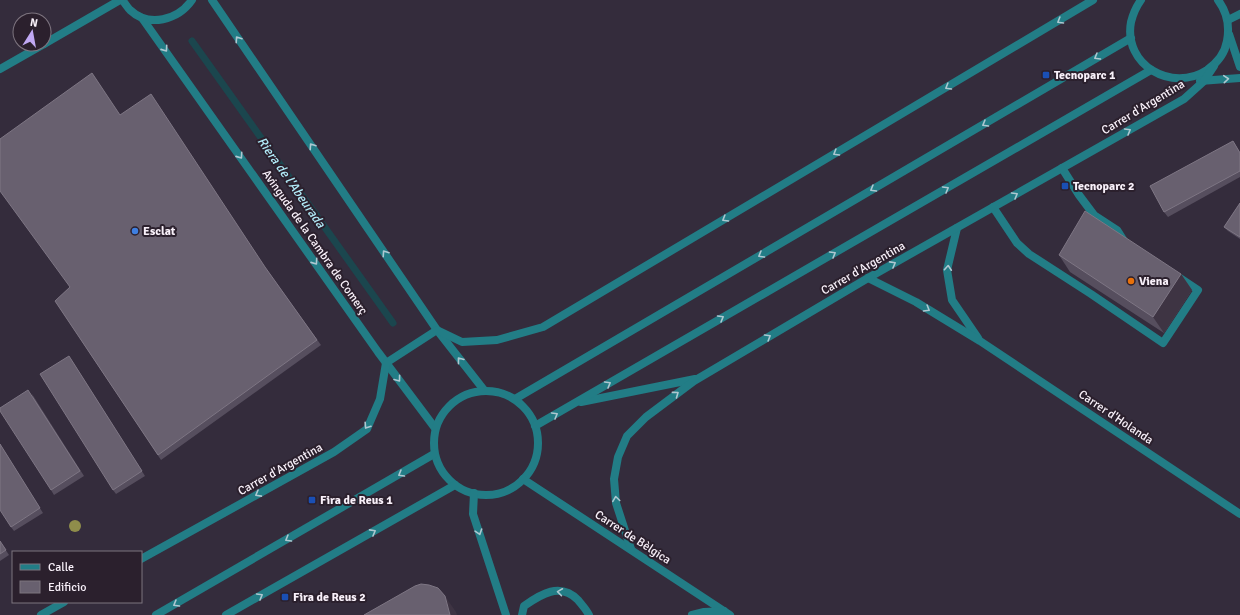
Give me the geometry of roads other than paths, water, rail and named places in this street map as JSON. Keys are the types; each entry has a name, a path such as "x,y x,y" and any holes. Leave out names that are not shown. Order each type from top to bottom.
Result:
{"street":[{"name":"Avinguda de la Cambra de Comerç","path":"121,0 130,10 142,18 386,362 435,428"},
{"path":"52,39 121,0"},
{"path":"142,18 166,20 179,14 192,0"},
{"path":"212,0 438,330 484,390"},
{"path":"438,330 462,342 497,340 543,327 1093,0"},
{"path":"1141,0 1135,10 1131,24 1131,38 1135,50 1142,62 1151,70 1167,78 1204,81 1240,78"},
{"path":"1218,0 1224,8 1228,20 1229,33 1240,68"},
{"path":"1228,20 1240,14"},
{"name":"Carrer d'Argentina","path":"631,549 616,503 614,479 618,457 627,436 646,417 699,378 868,278 1184,99 1204,81 1227,45 1229,33"},
{"path":"515,400 1131,38"},
{"path":"0,69 30,52"},
{"path":"1183,79 1199,75 1214,66"},
{"path":"535,426 1151,70"},
{"path":"1062,168 1094,215 1117,230 1125,243 1132,247"},
{"path":"993,207 1017,242 1029,254 1163,343 1198,290 1171,273"},
{"name":"Carrer d'Holanda","path":"956,228 947,270 952,300 980,340"},
{"name":"Carrer d'Holanda","path":"868,278 916,302 980,340 1240,514"},
{"path":"386,362 438,330"},
{"name":"Carrer d'Argentina","path":"142,558 334,452 367,429 380,399 386,362"},
{"path":"574,403 699,378"},
{"path":"484,390 500,393 515,400 527,411 535,426 538,440 532,468 523,479 512,488 494,494 474,494 455,485 442,472 434,454 433,441 435,428 445,409 463,396 484,390"},
{"path":"156,615 434,454"},
{"name":"Carrer de Bèlgica","path":"523,479 727,613"},
{"path":"226,615 455,485"},
{"path":"474,494 473,514 506,615"},
{"path":"522,615 524,606 540,595 550,591 564,592 574,597 587,610 589,615"},
{"path":"40,615 62,603"},
{"path":"692,615 704,612 727,613"}],"waterway":[{"name":"Riera de l'Abeurada","path":"192,41 393,323"}],"place":[{"name":"Tecnoparc 1","path":"1046,75"},
{"name":"Tecnoparc 2","path":"1065,186"},
{"name":"Esclat","path":"135,231"},
{"name":"Viena","path":"1131,281"},
{"name":"Fira de Reus 1","path":"312,500"},
{"name":"Fira de Reus 2","path":"285,597"}]}
